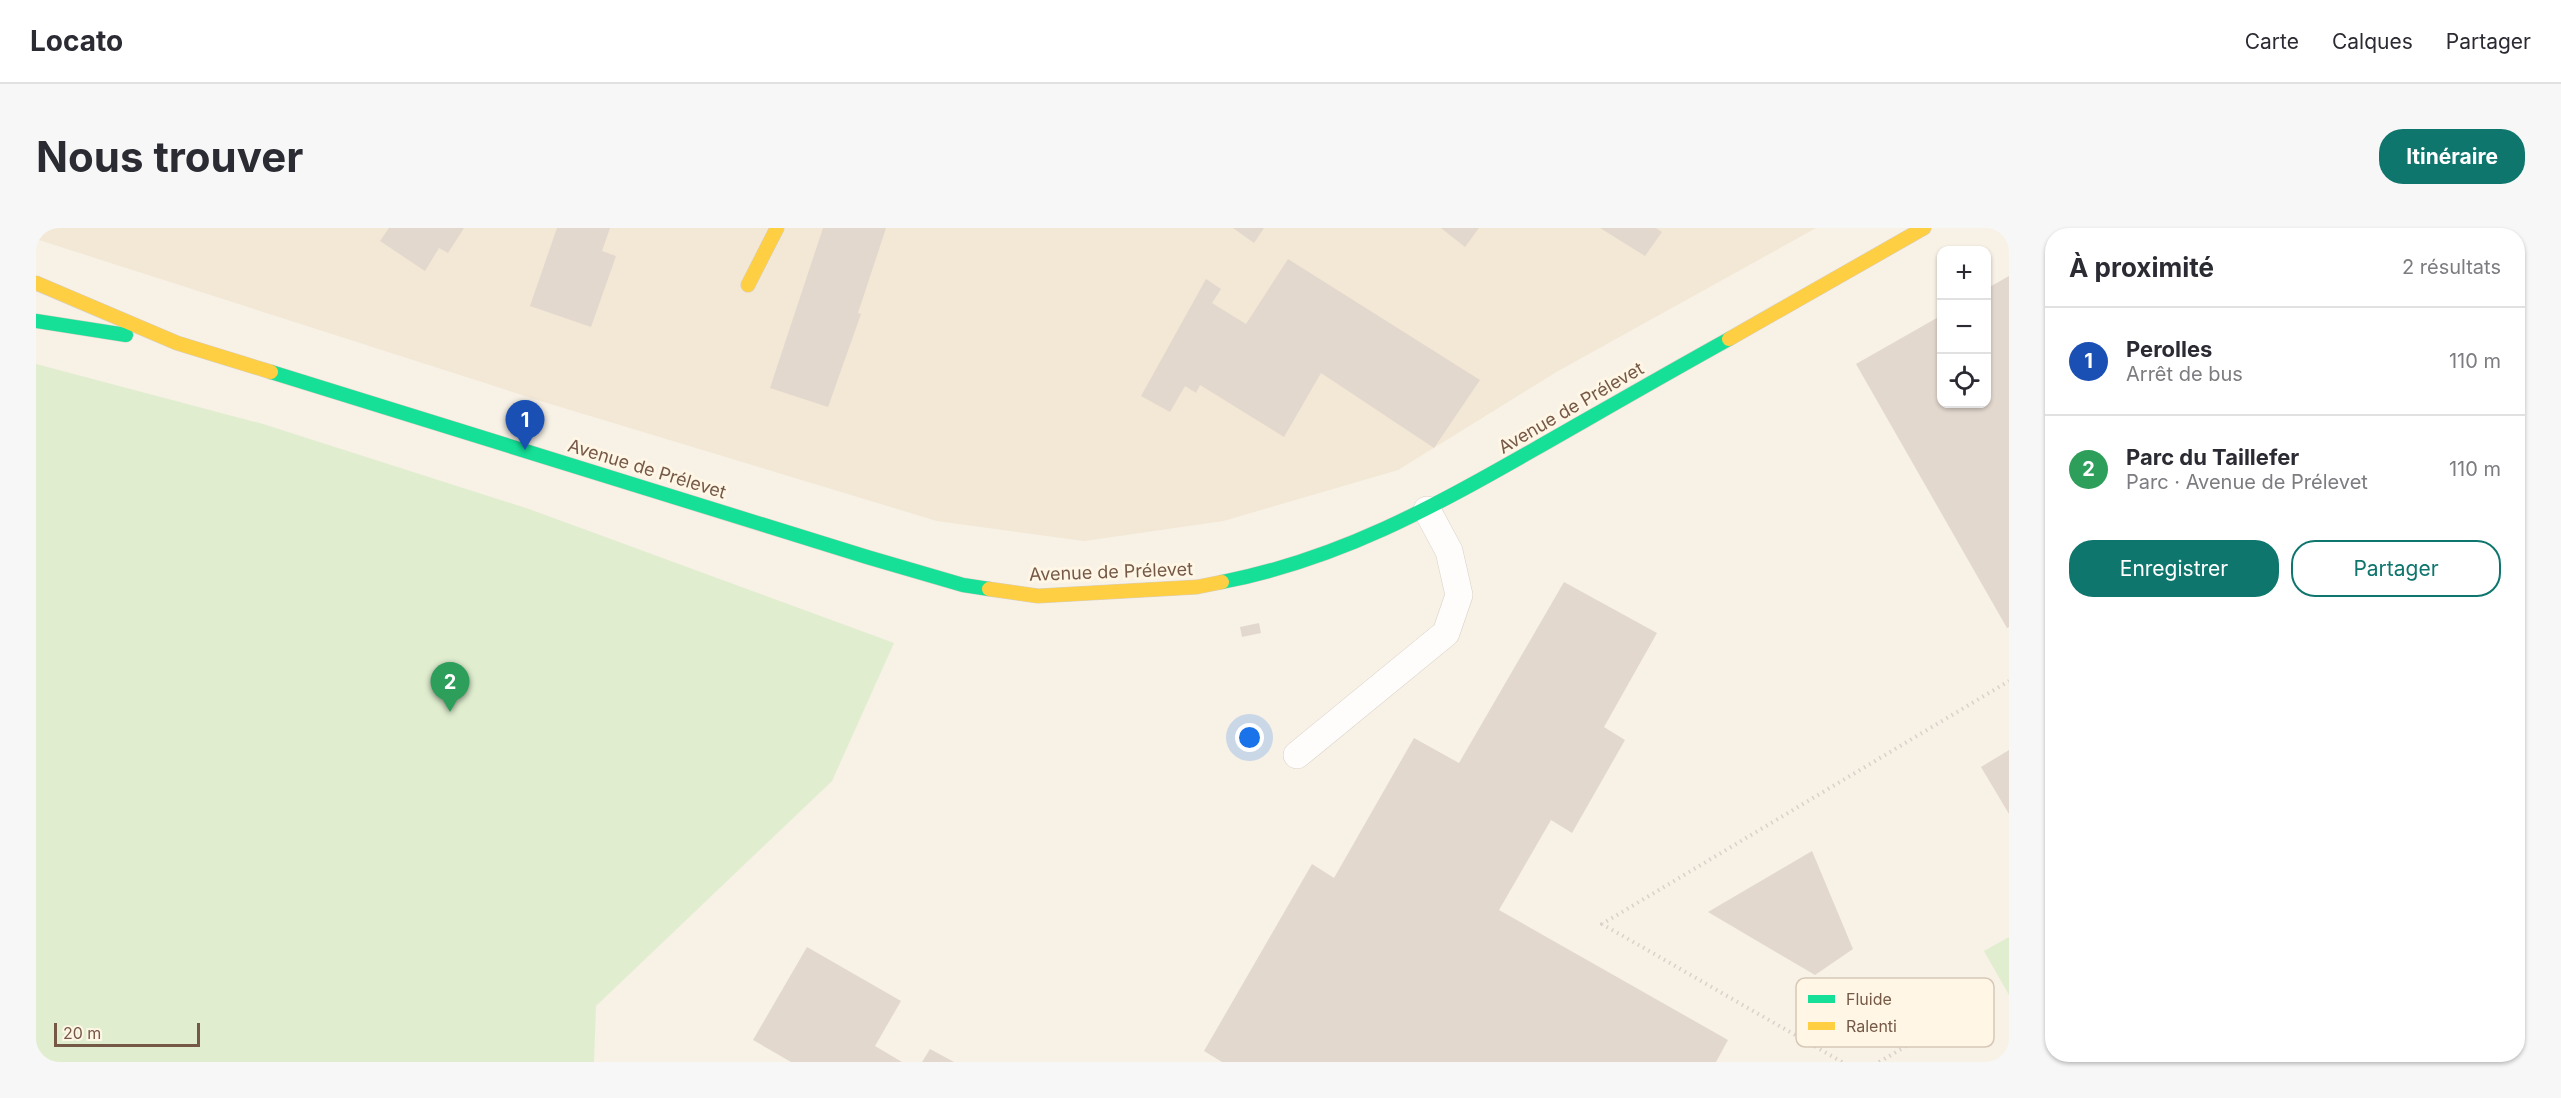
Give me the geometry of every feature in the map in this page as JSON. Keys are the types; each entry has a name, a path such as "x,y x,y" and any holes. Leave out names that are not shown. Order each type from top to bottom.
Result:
{"street":[{"path":"748,285 777,228"},
{"name":"Avenue de Prélevet","path":"36,283 177,343 963,585 1038,596 1197,587 1254,576 1335,551 1427,510 1924,228"},
{"name":"Avenue de Prélevet","path":"36,321 177,343"}],"lane":[{"path":"1297,755 1446,633 1459,595 1449,551 1427,510"}],"path":[{"path":"1796,1036 1602,924 2009,681"},
{"path":"1816,1047 1842,1062"},
{"path":"1879,1062 1904,1047"}],"shaded area":[{"path":"36,228 1816,228 1558,371 1398,470 1223,521 1084,541 937,521 544,402 36,239"}],"green space":[{"path":"36,364 263,424 529,509 894,643 832,781 596,1006 594,1062 36,1062"},
{"path":"2009,937 2009,995 1984,951"}],"building":[{"path":"389,228 464,228 448,253 439,248 425,271 380,241"},
{"path":"557,228 610,228 602,251 616,256 591,327 530,306"},
{"path":"823,228 886,228 858,313 861,314 828,407 770,388"},
{"path":"1233,228 1264,228 1254,243"},
{"path":"1441,228 1479,228 1465,247"},
{"path":"1600,228 1656,228 1662,232 1645,256"},
{"path":"1288,259 1480,380 1434,448 1321,373 1284,437 1200,385 1196,393 1185,386 1170,412 1141,396 1206,279 1221,289 1212,303 1246,324"},
{"path":"2009,276 2009,627 2007,628 1856,364 1937,318 1937,408 1991,408 1991,286"},
{"path":"1564,582 1657,633 1604,727 1625,740 1572,833 1551,820 1499,910 1728,1040 1716,1062 1222,1062 1204,1051 1312,864 1334,878 1414,738 1459,763"},
{"path":"1259,623 1261,633 1242,637 1240,627"},
{"path":"2009,750 2009,814 1981,767"},
{"path":"1812,851 1853,949 1815,975 1708,912"},
{"path":"807,947 901,1001 875,1046 902,1062 791,1062 753,1040"},
{"path":"930,1049 954,1062 922,1062"}],"traffic: fast":[{"path":"36,321 126,335"},
{"path":"1222,582 1306,560 1422,511 1729,339"},
{"path":"271,372 867,557 963,585 989,589"}],"traffic: slow":[{"path":"748,285 777,228"},
{"path":"1729,339 1924,228"},
{"path":"36,283 177,343 271,372"},
{"path":"989,589 1038,596 1197,587 1222,582"}],"place":[{"name":"Perolles","path":"525,450"},
{"name":"Parc du Taillefer","path":"450,712"}]}
